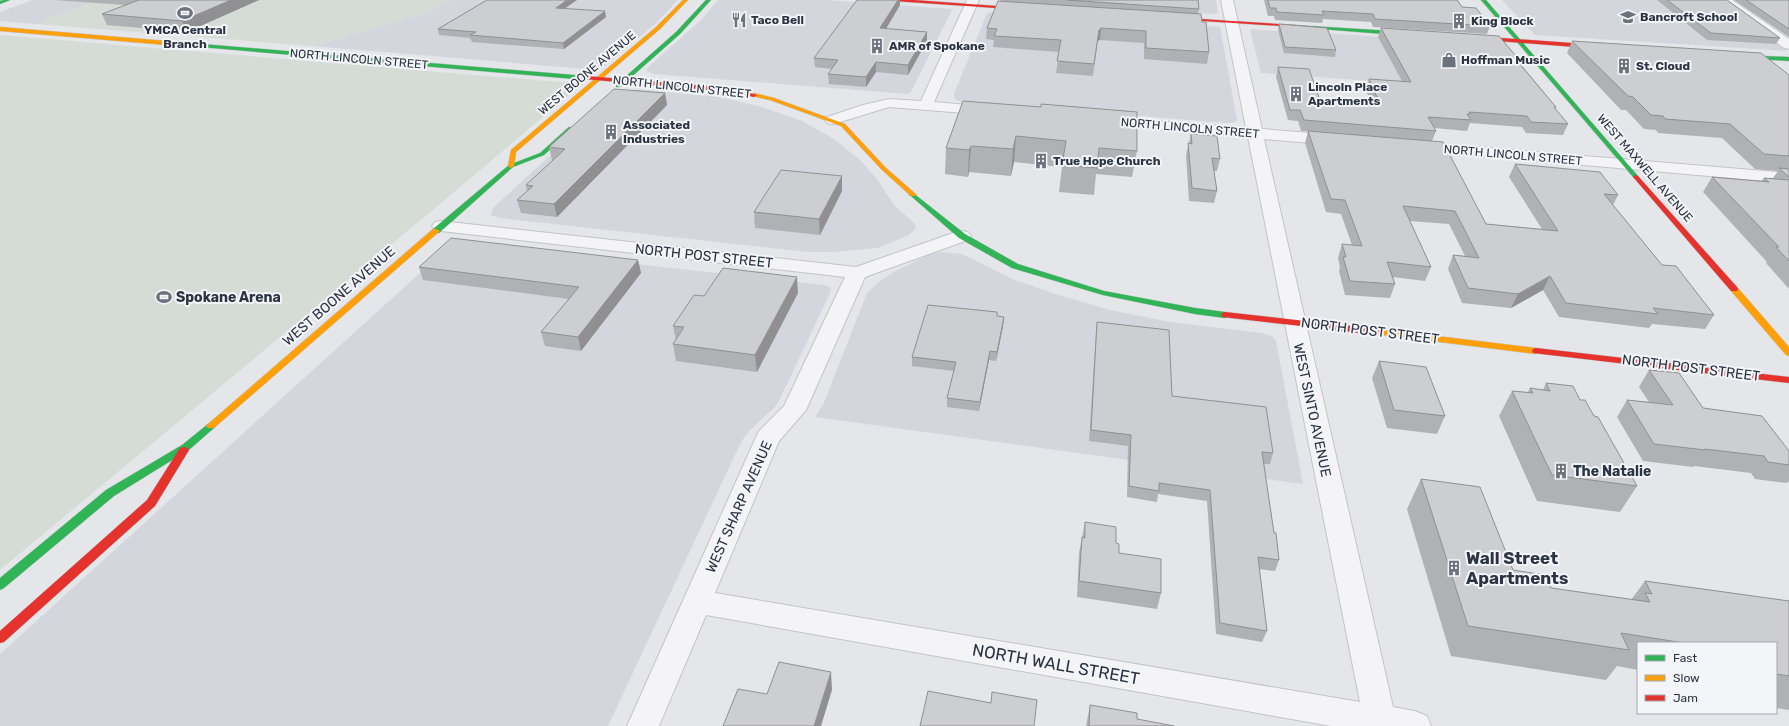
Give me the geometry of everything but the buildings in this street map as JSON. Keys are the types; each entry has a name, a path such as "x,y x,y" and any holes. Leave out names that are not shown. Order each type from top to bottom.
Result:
{"street":[{"path":"0,3 8,0"},
{"name":"WEST BOONE AVENUE","path":"510,166 513,151 658,28 686,0"},
{"path":"609,94 678,33 709,0"},
{"path":"893,0 972,3 1033,9"},
{"name":"WEST SINTO AVENUE","path":"1227,0 1380,723"},
{"name":"WEST MAXWELL AVENUE","path":"1483,0 1789,353"},
{"path":"1724,0 1789,45"},
{"path":"926,105 972,3"},
{"path":"1164,18 1415,34"},
{"name":"NORTH LINCOLN STREET","path":"0,30 625,80 731,90 772,99 832,120"},
{"path":"1462,37 1612,47"},
{"path":"1726,55 1789,59"},
{"path":"832,120 868,108 889,103 1005,112"},
{"name":"NORTH POST STREET","path":"832,120 843,125 884,169 962,236 1015,266 1103,293 1195,311 1789,380"},
{"name":"NORTH LINCOLN STREET","path":"1092,120 1352,142"},
{"name":"WEST BOONE AVENUE","path":"0,585 110,493 186,447 510,166 542,154 575,124"},
{"name":"NORTH LINCOLN STREET","path":"1399,146 1789,178"},
{"name":"NORTH POST STREET","path":"441,226 856,273 962,236"},
{"name":"WEST SHARP AVENUE","path":"643,726 768,437 794,410 856,273"},
{"name":"WEST BOONE AVENUE","path":"0,638 151,503 186,447"},
{"name":"NORTH WALL STREET","path":"697,602 1380,723 1415,726"}],"shaded area":[{"path":"33,0 99,0 36,24 0,21 0,12"},
{"path":"99,0 451,0 429,12 312,46 36,24"},
{"path":"451,0 678,0 655,24 605,66 597,68 587,69 312,46 429,12"},
{"path":"718,0 825,0 952,10 911,92 908,94 654,74 647,71 646,69 701,20"},
{"path":"994,0 1216,0 1218,13 1213,14"},
{"name":"Bancroft School","path":"1502,0 1716,0 1787,51 1535,35"},
{"path":"996,11 1220,27 1237,120 1236,122 1227,123 958,101 955,99 954,94 987,13"},
{"path":"1253,29 1316,35 1323,33 1491,44 1509,49 1545,93 1261,73 1250,30"},
{"name":"Spokane Arena","path":"0,35 570,83 577,88 452,194 0,570"},
{"path":"638,89 719,97 762,107 802,121 834,139 860,160 877,179 894,205 915,224 916,228 909,235 878,248 833,252 808,252 500,218 491,215 493,208 618,93"},
{"path":"465,245 824,285 830,287 831,291 780,399 775,407 749,431 741,442 608,726 0,726 0,654 442,253"},
{"path":"940,252 962,254 1015,280 1052,293 1110,310 1170,322 1261,333 1272,336 1276,341 1303,484 815,417 823,405 867,293 880,281 894,272 930,254"}],"traffic: fast":[{"path":"0,3 8,0"},
{"path":"618,86 678,33 709,0"},
{"path":"1483,0 1636,177"},
{"path":"1295,26 1409,34"},
{"path":"190,45 586,78"},
{"path":"1738,56 1789,59"},
{"path":"436,231 511,166 542,154 571,128"},
{"path":"913,195 962,236 1015,266 1103,293 1195,311 1225,315"},
{"path":"0,585 110,493 186,447 211,426"}],"traffic: slow":[{"path":"511,166 513,151 658,28 686,0"},
{"path":"0,29 190,45"},
{"path":"754,95 772,99 843,125 884,169 913,195"},
{"path":"211,426 436,231"},
{"path":"1734,289 1789,353"},
{"path":"1378,332 1536,351"}],"traffic: jam":[{"path":"893,0 1025,9"},
{"path":"1172,18 1295,26"},
{"path":"1473,38 1600,47"},
{"path":"586,78 731,90 754,95"},
{"path":"1636,177 1734,289"},
{"path":"1225,315 1378,332"},
{"path":"1536,351 1789,380"},
{"path":"0,638 151,503 184,450"}],"place":[{"name":"YMCA Central Branch","path":"185,13"},
{"name":"Bancroft School","path":"1628,17"},
{"name":"Taco Bell","path":"739,20"},
{"name":"King Block","path":"1459,21"},
{"name":"AMR of Spokane","path":"877,46"},
{"name":"Hoffman Music","path":"1449,60"},
{"name":"St. Cloud","path":"1624,66"},
{"name":"Lincoln Place Apartments","path":"1296,94"},
{"name":"Associated Industries","path":"611,132"},
{"name":"True Hope Church","path":"1041,161"},
{"name":"Spokane Arena","path":"164,297"},
{"name":"The Natalie","path":"1561,471"},
{"name":"Wall Street Apartments","path":"1454,568"}]}
